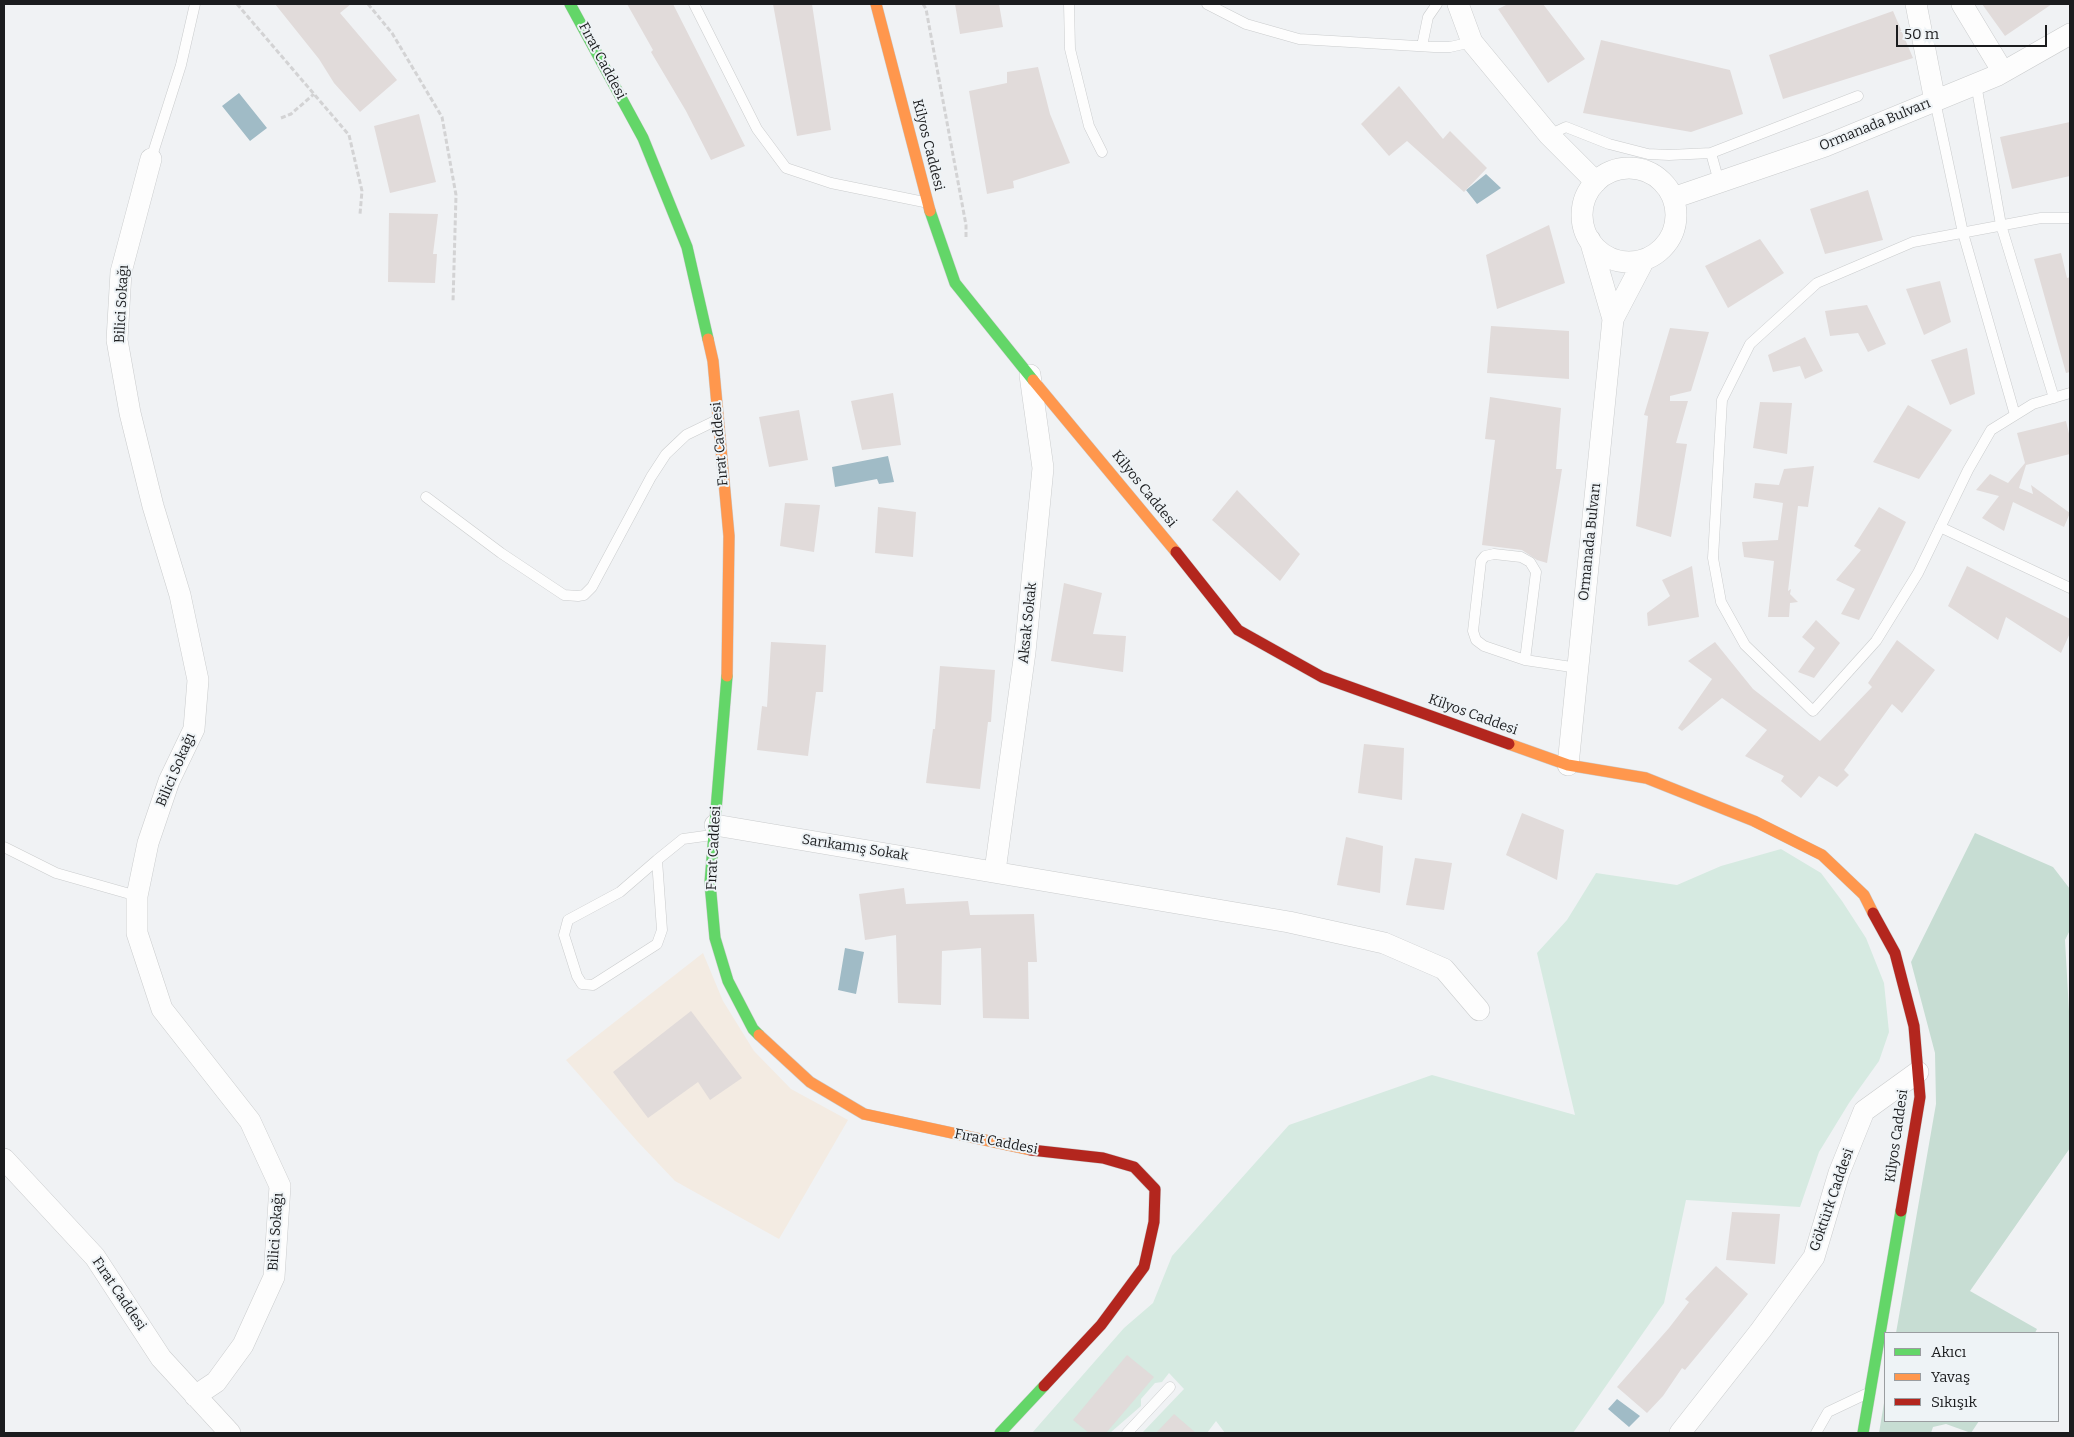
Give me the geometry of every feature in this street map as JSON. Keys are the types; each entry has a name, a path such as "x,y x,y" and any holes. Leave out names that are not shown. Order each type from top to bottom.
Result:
{"street":[{"name":"Fırat Caddesi","path":"570,4 643,138 687,247 713,361 729,546 727,687 710,882 715,938 728,981 753,1029 810,1082 864,1114 1024,1149 1103,1158 1134,1167 1155,1189 1154,1222 1144,1267 1101,1325 1000,1433"},
{"name":"Kilyos Caddesi","path":"876,4 928,203 955,283 995,335 1131,495 1238,630 1322,677 1568,765 1646,778 1754,821 1822,855 1864,895 1895,953 1914,1026 1920,1097 1863,1433"},
{"path":"1458,4 1472,42 1549,135 1596,182"},
{"path":"1916,4 1935,101"},
{"path":"1962,4 2003,72"},
{"name":"Ormanada Bulvarı","path":"1673,198 1825,146 1935,101 2003,72 2070,34"},
{"name":"Bilici Sokağı","path":"151,159 121,272 118,340 130,413 153,506 180,595 198,680 194,729 169,781 148,842 137,896 138,933 162,1009 250,1121 280,1186 274,1277 243,1345 216,1382 196,1396"},
{"path":"1640,169 1654,175 1666,185 1673,198 1676,213 1675,228 1668,242 1658,253 1644,260 1629,262 1614,259 1600,252 1590,240 1583,226 1582,210 1587,195 1596,182 1616,171 1640,169"},
{"name":"Ormanada Bulvarı","path":"1568,765 1613,319 1590,240"},
{"name":"Ormanada Bulvarı","path":"1613,319 1644,260"},
{"name":"Aksak Sokak","path":"995,871 1025,652 1043,468 1030,375"},
{"name":"Sarıkamış Sokak","path":"714,830 995,871 1289,922 1384,943 1444,969 1479,1010"},
{"name":"Göktürk Caddesi","path":"1680,1433 1761,1330 1814,1256 1839,1173 1864,1111 1918,1072"},
{"name":"Fırat Caddesi","path":"4,1159 95,1257 161,1358 230,1433"}],"lane":[{"name":"Bilici Sokağı","path":"151,159 181,65 194,4"},
{"path":"694,4 757,129 786,168 831,183 928,203"},
{"path":"1069,4 1070,49 1089,126 1102,152"},
{"path":"1207,4 1246,24 1299,39 1450,47 1472,42"},
{"path":"1422,46 1428,17 1437,4"},
{"path":"1976,84 2001,226 2054,398"},
{"path":"1549,135 1566,127 1609,144 1648,154 1669,156 1711,153 1858,96"},
{"path":"1935,101 1963,233 2015,415"},
{"path":"1711,153 1719,182"},
{"path":"2070,218 2041,218 1914,242 1817,283 1750,344 1722,400 1713,558 1721,602 1745,645 1813,711 1876,641 1918,573 1991,430 2033,404 2070,393"},
{"path":"426,497 501,553 564,595 584,595 592,587 651,477 666,454 686,435 718,420"},
{"path":"1940,527 2070,588"},
{"path":"1525,660 1536,572 1530,562 1521,558 1494,554 1484,556 1481,561 1473,631 1476,640 1484,646 1525,660 1578,668"},
{"path":"657,860 662,930 657,944 593,985 582,984 577,976 564,935 568,920 620,892 657,860 683,839 714,830"},
{"path":"4,847 56,873 137,896"},
{"path":"1127,1433 1170,1387"},
{"path":"1816,1433 1828,1412 1870,1392"}],"path":[{"path":"237,4 349,135 362,190 360,214"},
{"path":"368,4 392,33 442,117 456,195 452,302"},
{"path":"923,4 926,9 966,225 966,243"},
{"path":"281,118 291,114 314,94"}],"shaded area":[{"path":"703,953 723,1001 754,1051 791,1089 848,1120 779,1239 675,1181 566,1060"}],"green space":[{"path":"1975,833 2053,867 2070,889 2070,930 2065,940 2070,1029 2070,1148 1970,1291 2037,1329 2036,1332 1896,1332 1936,1104 1935,1053 1911,962"},
{"path":"1781,849 1821,873 1866,938 1884,983 1889,1032 1879,1061 1849,1103 1819,1152 1800,1207 1686,1200 1664,1303 1573,1433 1225,1433 1216,1421 1207,1433 1142,1433 1184,1389 1169,1373 1162,1382 1155,1383 1141,1399 1141,1406 1110,1433 1032,1433 1124,1328 1153,1303 1172,1256 1289,1125 1432,1075 1575,1115 1537,953 1567,920 1596,873 1677,885 1721,866"},
{"path":"1884,1403 1884,1422 1978,1422 1971,1433 1946,1424 1933,1427 1931,1433 1879,1433"}],"water":[{"path":"239,93 267,128 250,141 222,106"},
{"path":"1486,174 1501,188 1477,204 1466,190"},
{"path":"888,456 894,482 879,484 877,479 835,487 832,467"},
{"path":"845,948 864,952 856,994 838,990"},
{"path":"1617,1399 1640,1416 1629,1427 1608,1409"}],"building":[{"path":"275,4 351,4 340,13 397,80 360,112 334,83 319,59"},
{"path":"627,4 673,4 745,146 711,160 686,111 651,52 653,50"},
{"path":"773,4 812,4 831,130 797,136"},
{"path":"955,4 999,4 1003,27 960,34"},
{"path":"1508,4 1543,4 1585,59 1548,83 1498,9"},
{"path":"1982,4 2052,4 2005,36"},
{"path":"1893,11 1913,58 1783,99 1769,55"},
{"path":"1601,40 1730,70 1743,114 1691,132 1583,113"},
{"path":"1038,67 1050,114 1070,163 1013,181 1014,188 987,194 969,91 1007,83 1007,72"},
{"path":"1399,86 1443,139 1450,131 1487,168 1464,192 1407,141 1389,156 1361,124"},
{"path":"419,114 436,182 390,193 374,126"},
{"path":"2070,122 2070,176 2012,189 2000,137"},
{"path":"1868,190 1883,240 1825,254 1810,209"},
{"path":"389,213 438,214 433,254 437,254 435,283 388,282"},
{"path":"1549,225 1565,283 1497,309 1486,255"},
{"path":"1760,239 1784,273 1728,308 1705,266"},
{"path":"2061,253 2067,278 2070,277 2070,372 2066,373 2034,259"},
{"path":"1940,281 1951,322 1924,335 1906,289"},
{"path":"1867,305 1886,344 1868,352 1858,333 1830,336 1825,311"},
{"path":"1491,326 1569,331 1569,379 1487,373"},
{"path":"1670,328 1709,332 1691,391 1670,396 1670,401 1688,401 1676,443 1687,444 1671,537 1636,526 1648,416 1644,415"},
{"path":"1805,337 1823,371 1805,379 1800,366 1773,372 1768,355"},
{"path":"1967,348 1975,394 1950,405 1931,360"},
{"path":"893,393 901,445 862,450 851,401"},
{"path":"1490,397 1561,408 1556,469 1562,469 1547,563 1537,560 1522,550 1482,545 1495,440 1485,439"},
{"path":"1760,402 1792,403 1787,454 1753,448"},
{"path":"1908,405 1952,430 1919,479 1873,462"},
{"path":"799,410 808,460 769,467 759,417"},
{"path":"2066,421 2070,438 2070,454 2026,465 2019,488 2033,494 2031,485 2070,513 2064,527 2013,502 2004,531 1982,518 1999,496 1976,490 1990,474 2008,483 2025,463 2017,433"},
{"path":"1814,466 1808,507 1798,506 1788,591 1791,589 1790,594 1798,602 1790,603 1789,617 1768,617 1774,561 1744,557 1742,542 1778,540 1783,503 1753,498 1755,483 1779,485 1784,469"},
{"path":"1237,490 1300,554 1280,581 1212,520"},
{"path":"785,503 820,505 814,552 780,546"},
{"path":"878,507 916,512 913,557 875,553"},
{"path":"1879,507 1906,522 1859,620 1841,614 1855,589 1836,580 1861,550 1854,546"},
{"path":"1692,566 1699,617 1648,626 1647,613 1670,596 1662,580"},
{"path":"1967,566 2070,619 2070,633 2061,653 2006,617 1998,640 1948,606"},
{"path":"1064,583 1102,593 1093,634 1126,636 1123,672 1051,661"},
{"path":"1816,620 1840,643 1814,678 1798,672 1815,648 1802,637"},
{"path":"1897,640 1935,670 1902,713 1892,704 1844,770 1849,775 1837,787 1819,776 1801,798 1781,781 1784,776 1745,756 1767,730 1722,698 1682,731 1678,728 1712,679 1688,661 1715,642 1753,689 1820,741 1872,687 1868,683"},
{"path":"771,642 826,645 823,692 816,692 808,756 757,750 762,706 767,707"},
{"path":"940,666 995,670 991,722 988,722 980,789 926,783 933,729 935,729"},
{"path":"1364,744 1404,748 1402,800 1358,793"},
{"path":"1522,813 1564,830 1557,880 1506,855"},
{"path":"1346,837 1383,846 1380,893 1337,885"},
{"path":"1415,858 1452,863 1444,910 1406,905"},
{"path":"904,888 906,904 968,901 970,915 1034,914 1037,962 1028,962 1029,1019 983,1018 981,948 942,951 941,1005 898,1003 896,935 865,940 859,894"},
{"path":"691,1011 742,1078 710,1100 698,1082 648,1118 613,1072"},
{"path":"1732,1212 1780,1214 1775,1264 1726,1260"},
{"path":"1716,1266 1748,1294 1685,1370 1682,1368 1663,1396 1647,1413 1617,1387 1669,1328 1689,1302 1685,1299"},
{"path":"1127,1355 1154,1377 1106,1433 1089,1433 1073,1420"},
{"path":"1174,1414 1196,1433 1156,1433"}],"traffic: fast":[{"path":"570,4 643,138 687,247 708,339"},
{"path":"930,211 955,283 1033,380"},
{"path":"727,676 710,883 715,938 728,981 753,1029 759,1035"},
{"path":"1863,1433 1901,1211"},
{"path":"1000,1433 1044,1386"}],"traffic: slow":[{"path":"876,4 930,211"},
{"path":"708,339 713,361 729,536 727,676"},
{"path":"1033,380 1176,552"},
{"path":"1509,744 1568,765 1646,778 1754,821 1822,855 1864,895 1873,913"},
{"path":"759,1035 810,1082 864,1114 1031,1150"}],"traffic: jam":[{"path":"1176,552 1238,630 1322,677 1509,744"},
{"path":"1873,913 1895,953 1914,1026 1920,1097 1901,1211"},
{"path":"1031,1150 1103,1158 1134,1167 1155,1189 1154,1222 1144,1267 1101,1325 1044,1386"}]}
